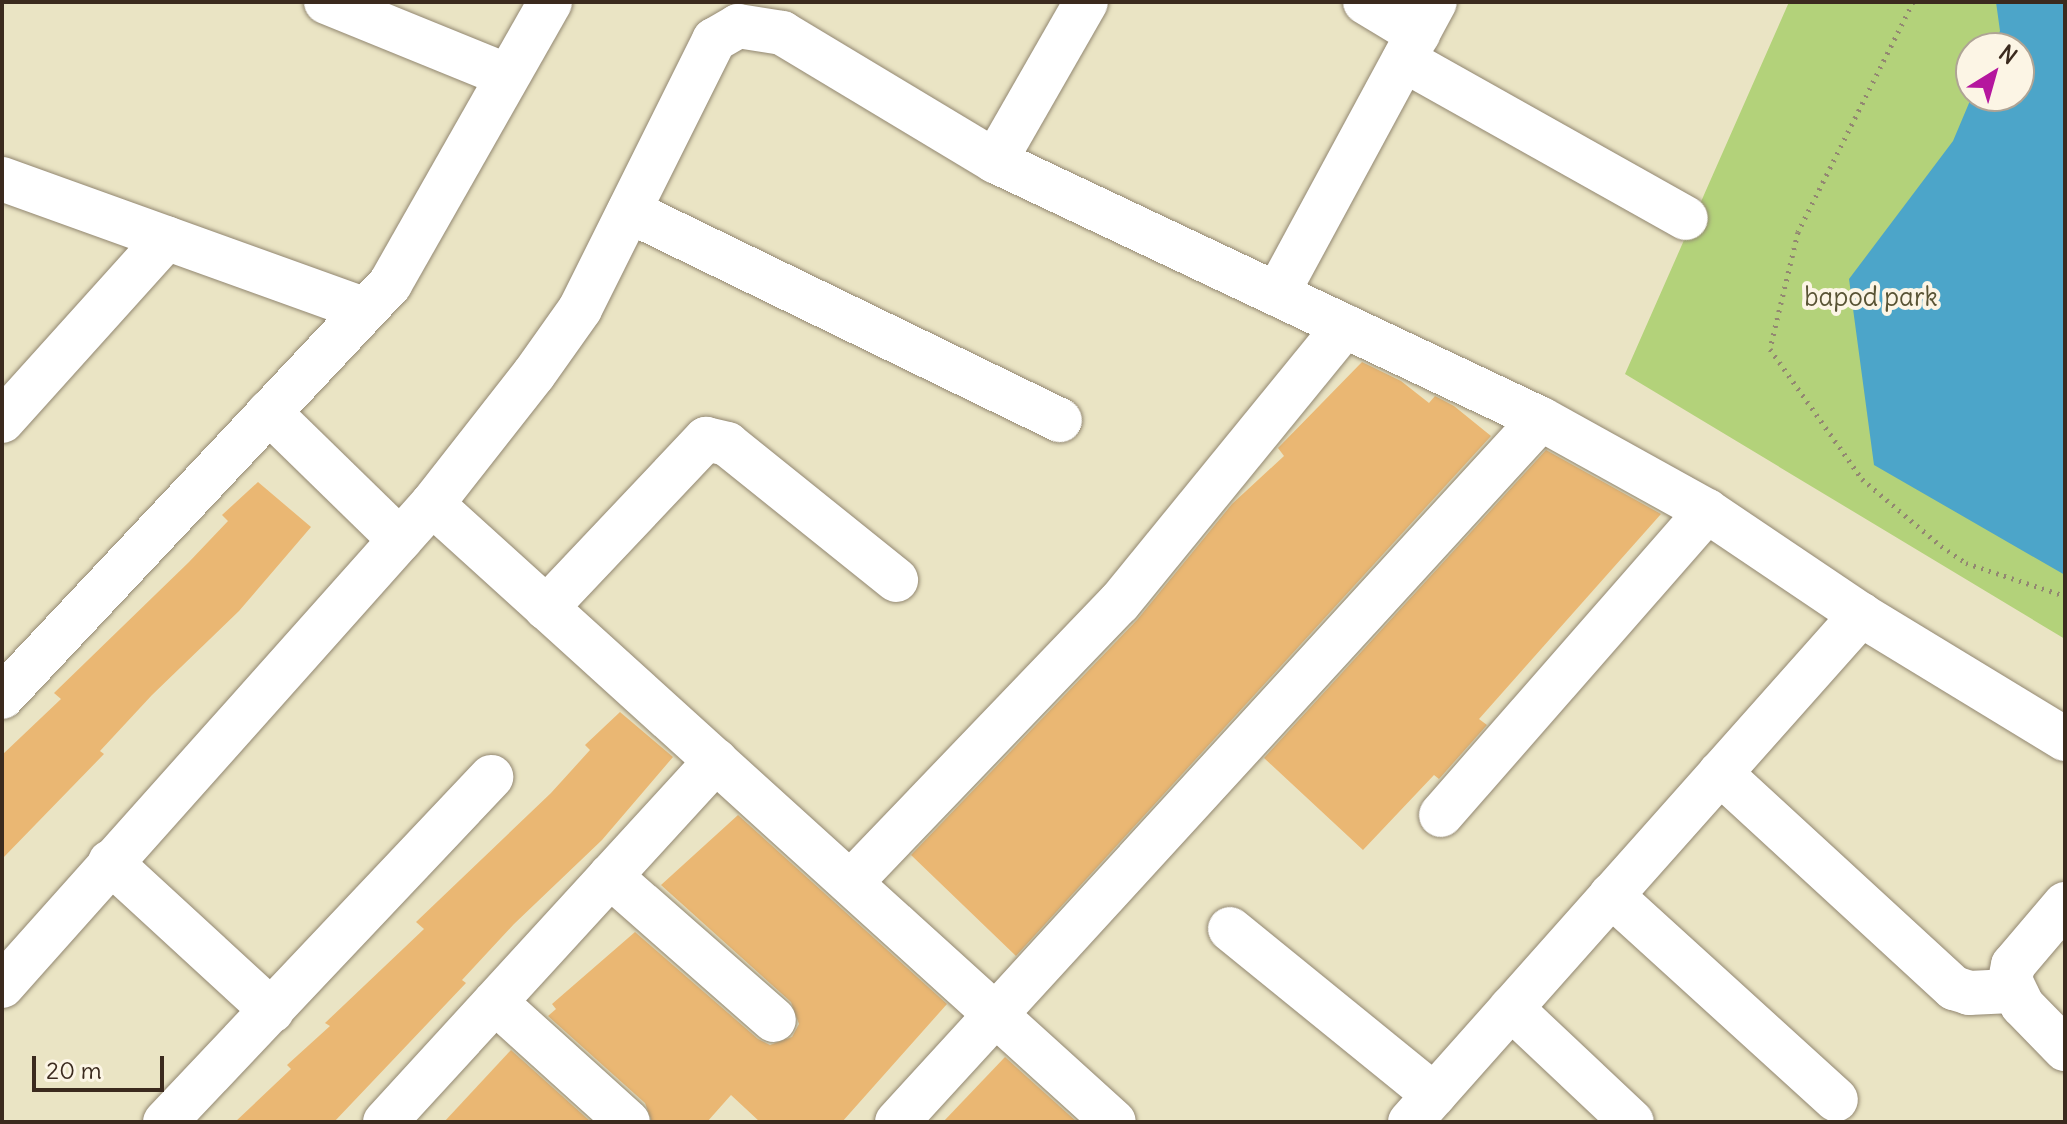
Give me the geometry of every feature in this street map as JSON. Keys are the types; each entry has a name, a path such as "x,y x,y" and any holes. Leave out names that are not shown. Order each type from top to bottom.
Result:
{"street":[{"path":"326,2 506,75"},
{"path":"2,697 390,284 550,2"},
{"path":"995,161 1086,2"},
{"path":"1365,2 1419,32 1686,218"},
{"path":"2,986 432,504 580,309 714,40 743,14 782,33 995,161 1541,419 1707,511 1861,615 2065,739"},
{"path":"1277,294 1419,32"},
{"path":"2,179 365,310"},
{"path":"629,211 1060,420"},
{"path":"2,421 167,238"},
{"path":"851,882 1119,603 1345,326"},
{"path":"269,412 400,540"},
{"path":"897,1122 1541,419"},
{"path":"546,608 706,439 727,444 896,580"},
{"path":"432,504 1114,1122"},
{"path":"1441,815 1707,511"},
{"path":"1230,929 1422,1108 1861,615"},
{"path":"385,1122 716,761"},
{"path":"1720,773 1954,988 1969,993 2011,991"},
{"path":"165,1122 491,777"},
{"path":"110,862 272,1011"},
{"path":"610,876 774,1020"},
{"path":"1611,895 1836,1100"},
{"path":"2065,904 2013,965 2011,991 2065,1049"},
{"path":"495,1002 628,1122"},
{"path":"1511,1008 1632,1122"}],"path":[{"path":"1913,2 1798,232 1770,349 1862,479 1941,546 1966,563 2065,596"}],"green space":[{"name":"bapod park","path":"1789,2 2065,2 2065,639 1625,374"}],"water":[{"path":"1996,2 2065,2 2065,575 1874,465 1849,279 1953,141 1965,112 2035,112 2035,32 2000,31"}],"building":[{"path":"1362,362 1401,381 1429,403 1435,396 1454,406 1491,436 1016,956 911,855 1137,620 1232,504 1284,456 1278,448"},
{"path":"1546,450 1661,514 1479,719 1487,725 1439,779 1434,775 1363,850 1264,758"},
{"path":"258,482 311,527 239,611 152,695 100,751 104,754 2,859 2,755 61,699 54,693 228,521 222,515"},
{"path":"620,712 673,757 602,840 514,924 462,980 466,983 334,1122 235,1122 291,1069 287,1065 330,1026 325,1023 424,929 416,922 551,793 590,750 585,745"},
{"path":"738,815 947,1004 842,1122 760,1122 731,1095 707,1122 652,1122 645,1103 548,1016 556,1009 552,1004 635,932 758,1039 770,1045 792,1037 799,1024 791,1002 661,885"},
{"path":"511,1050 591,1122 444,1122"},
{"path":"1005,1057 1077,1122 943,1122"}]}
